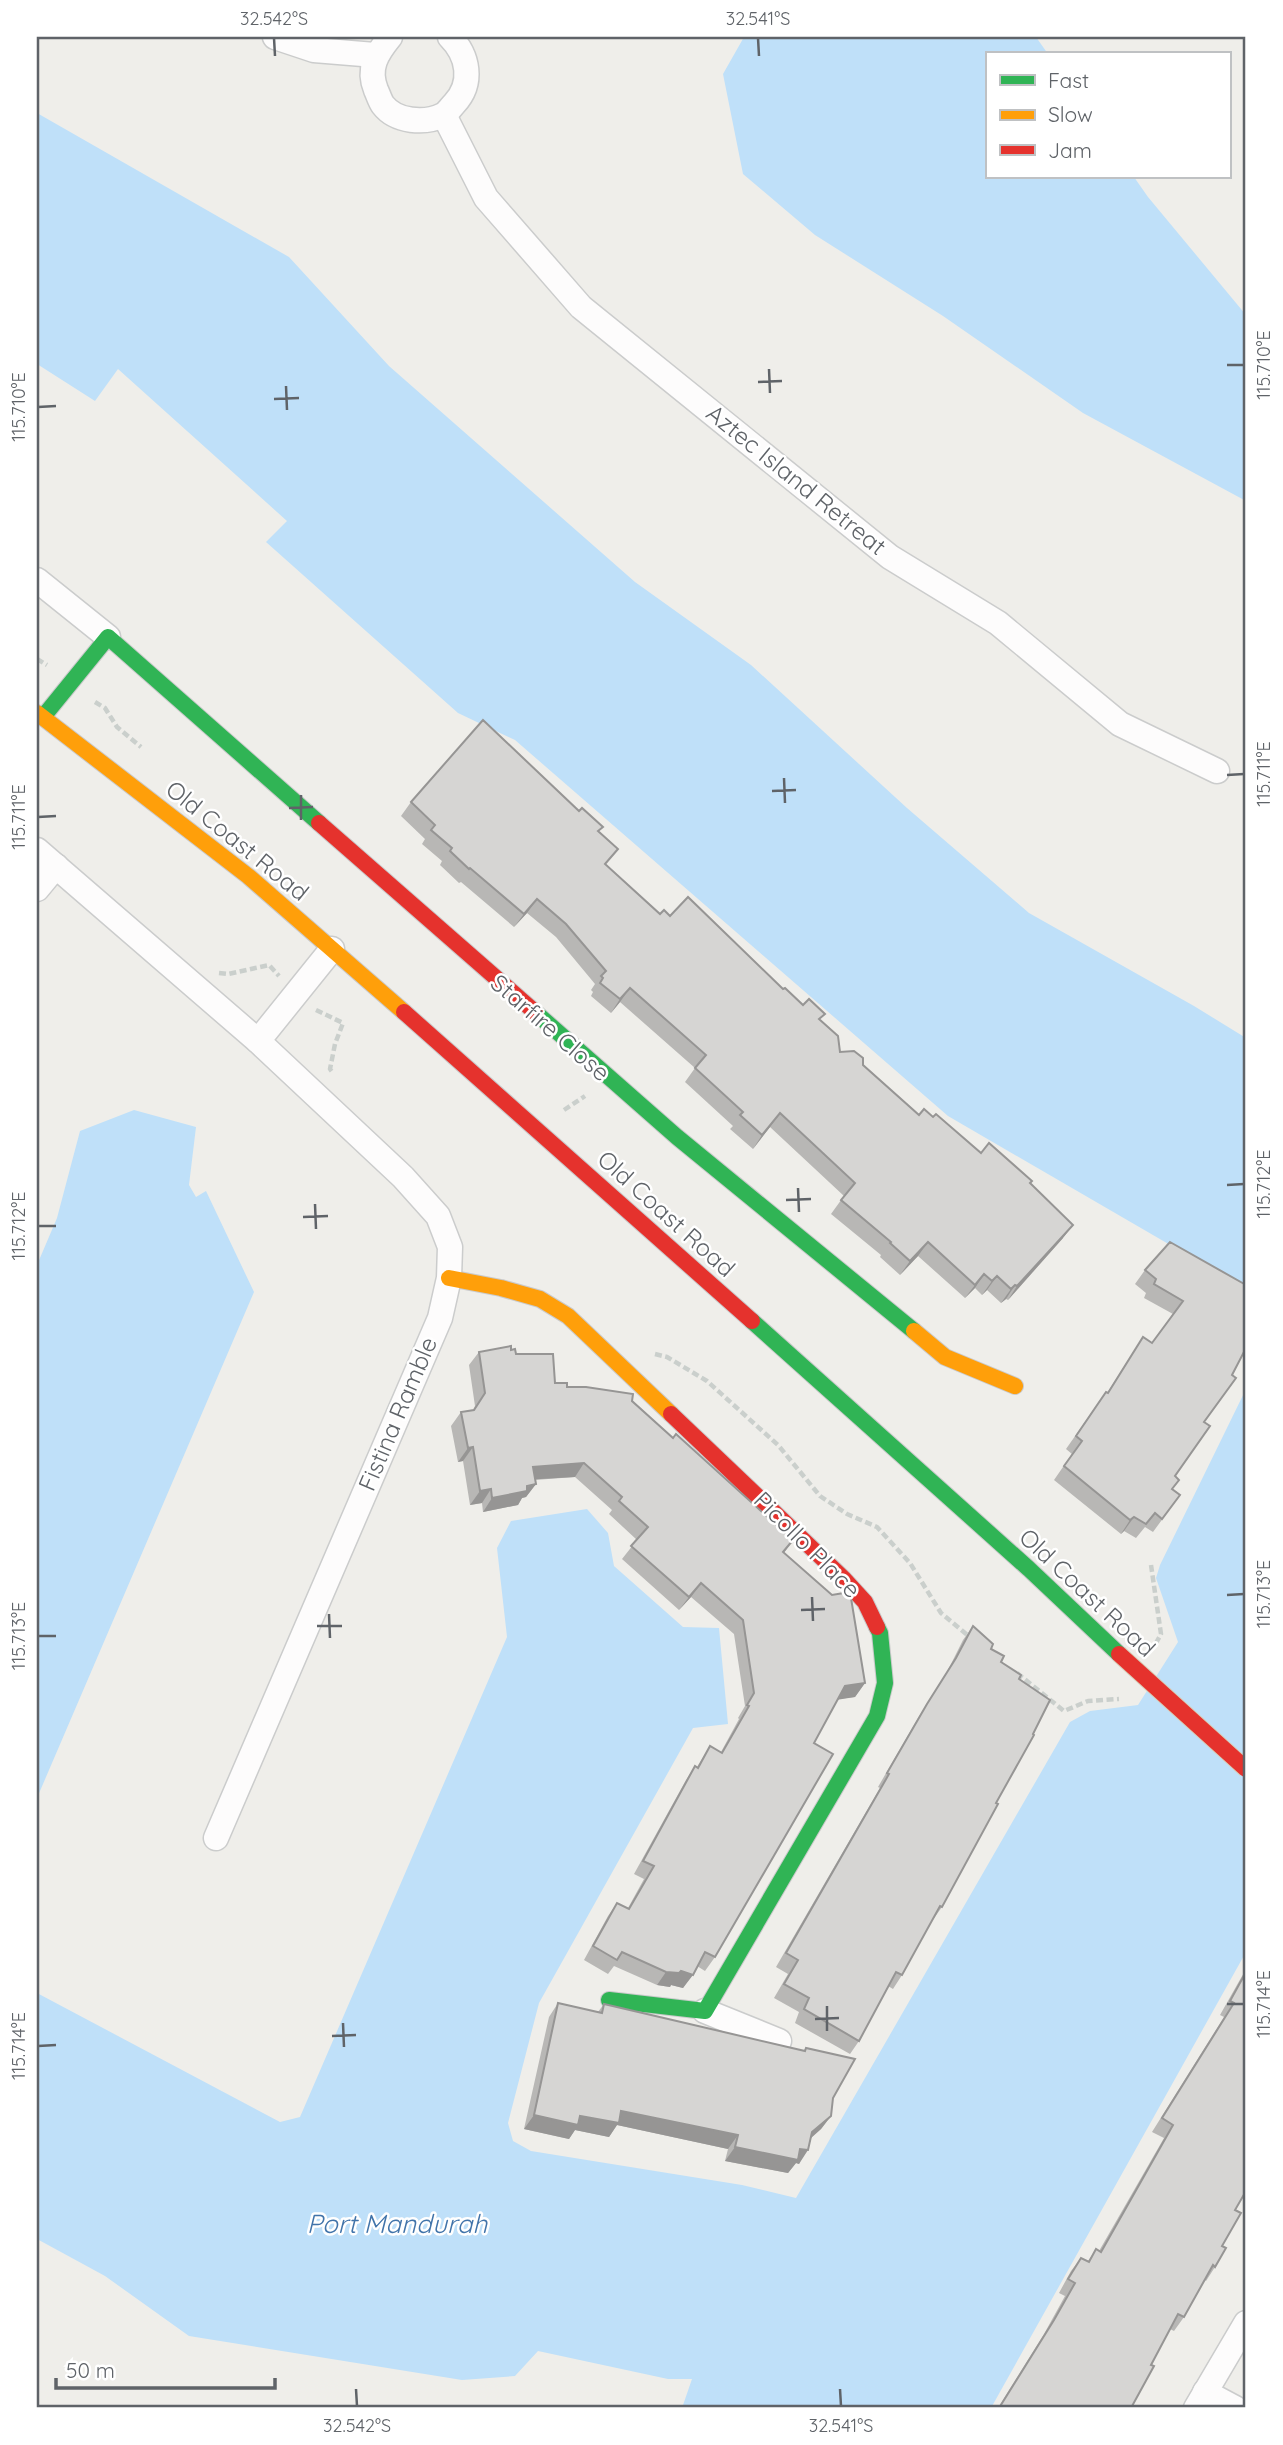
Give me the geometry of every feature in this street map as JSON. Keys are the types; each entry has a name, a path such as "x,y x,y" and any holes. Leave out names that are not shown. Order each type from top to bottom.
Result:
{"street":[{"path":"275,37 314,50 383,46 372,81 383,105 396,115 416,121 444,115 462,96 468,73 460,47 450,37"},
{"name":"Aztec Island Retreat","path":"444,115 486,198 581,307 890,556 998,623 1121,724 1217,771"},
{"name":"Starfire Close","path":"37,580 108,637 677,1137 945,1357 1015,1386"},
{"path":"40,715 108,637"},
{"name":"Old Coast Road","path":"40,715 248,876 332,949 1029,1569 1246,1769"},
{"name":"Fistina Ramble","path":"37,850 258,1041 403,1177 438,1216 450,1247 450,1278 440,1318 216,1838"},
{"path":"37,889 56,866"},
{"path":"258,1041 332,949"},
{"name":"Picollo Place","path":"450,1278 540,1299 568,1316 843,1578 865,1602 880,1633 886,1683 877,1716 705,2011"},
{"path":"609,2000 705,2011 779,2041"},
{"path":"1234,2408 1201,2400 1246,2323"}],"path":[{"path":"216,972 228,974 269,965 285,982"},
{"path":"309,1004 317,1011 343,1023 330,1069 337,1079"},
{"path":"644,1352 667,1357 707,1381 778,1445 820,1496 847,1514 877,1527 910,1563 941,1613 982,1646"},
{"path":"1151,1565 1161,1634 1154,1644"},
{"path":"1013,1670 1064,1711 1088,1701 1122,1698"}],"water":[{"path":"744,37 1036,37 1047,52 986,52 986,178 1135,178 1246,315 1246,501 1083,413 943,316 815,235 743,174 723,74"},
{"path":"37,113 289,257 389,366 635,582 751,665 907,808 1029,913 1246,1038 1246,1289 948,1116 515,740 458,713 266,542 287,521 118,369 95,401 37,364"},
{"path":"134,1110 196,1127 189,1185 196,1197 206,1191 254,1292 37,1798 37,1265 57,1218 80,1131"},
{"name":"Port Mandurah","path":"1246,1389 1246,1952 991,2408 682,2408 692,2379 668,2379 538,2351 515,2376 462,2380 189,2336 105,2276 37,2239 37,1993 280,2122 300,2117 507,1637 497,1548 511,1521 587,1509 608,1533 614,1566 683,1627 719,1628 728,1724 693,1728 539,2003 508,2123 513,2141 531,2151 742,2185 796,2198 1070,1722 1090,1711 1138,1705 1178,1642 1156,1578"}],"building":[{"path":"483,720 579,811 582,808 603,827 598,831 618,849 605,864 660,914 664,910 670,916 688,897 783,989 803,1005 809,999 825,1014 819,1019 838,1036 840,1052 854,1051 863,1058 863,1065 919,1115 924,1109 933,1117 936,1114 981,1153 989,1143 1032,1181 1030,1183 1073,1225 1017,1286 1011,1289 997,1276 992,1281 984,1274 975,1285 928,1242 910,1261 841,1200 855,1183 780,1113 762,1135 740,1115 743,1112 695,1068 706,1055 630,988 620,999 600,983 603,978 601,976 606,971 566,924 537,899 524,914 450,851 452,848 431,830 435,825 411,802"},
{"path":"1170,1242 1246,1285 1246,1348 1232,1375 1236,1378 1204,1422 1210,1426 1175,1476 1179,1480 1172,1489 1180,1495 1162,1519 1155,1513 1146,1524 1134,1517 1130,1520 1064,1466 1082,1441 1076,1436 1106,1392 1108,1393 1143,1337 1152,1343 1183,1301 1154,1284 1156,1279 1145,1270"},
{"path":"511,1346 511,1350 515,1349 516,1354 553,1354 555,1383 567,1383 567,1387 633,1394 632,1401 673,1438 676,1434 793,1540 783,1552 832,1595 850,1592 865,1683 845,1686 814,1743 833,1754 715,1957 705,1952 693,1975 681,1971 666,1972 622,1952 617,1960 593,1946 617,1903 629,1909 654,1866 643,1861 695,1766 698,1768 710,1746 722,1753 749,1706 747,1705 754,1693 743,1620 701,1583 689,1597 631,1546 648,1527 619,1501 622,1497 584,1463 533,1467 536,1484 527,1486 527,1491 492,1498 491,1489 480,1491 473,1447 468,1448 461,1412 474,1410 485,1393 479,1352"},
{"path":"973,1626 993,1644 991,1649 1004,1656 1001,1662 1021,1675 1019,1679 1050,1700 942,1907 940,1906 902,1975 896,1972 859,2041 804,2009 809,1998 784,1984 798,1960 786,1953"},
{"path":"1246,1972 1246,2191 1235,2210 1241,2213 1222,2246 1226,2248 1215,2267 1213,2265 1184,2317 1178,2314 1131,2408 999,2408 1075,2283 1068,2279 1081,2258 1089,2262 1096,2249 1101,2252 1173,2125 1162,2118 1234,2003 1230,2001"},
{"path":"558,2003 602,2013 604,2004 805,2051 806,2048 855,2059 833,2098 831,2116 812,2132 808,2150 800,2149 798,2160 735,2147 738,2135 621,2111 619,2123 580,2116 578,2125 534,2115"}],"traffic: fast":[{"path":"43,717 108,637 319,823"},
{"path":"536,1013 677,1137 914,1331"},
{"path":"752,1321 1029,1569 1119,1654"},
{"path":"609,2000 705,2011 877,1716 885,1683 880,1633 877,1627"}],"traffic: slow":[{"path":"37,713 248,876 404,1012"},
{"path":"449,1278 540,1299 568,1316 671,1414"},
{"path":"914,1331 945,1357 1015,1386"}],"traffic: jam":[{"path":"319,823 536,1013"},
{"path":"404,1012 752,1321"},
{"path":"671,1414 843,1578 865,1602 877,1627"},
{"path":"1119,1654 1246,1769"}]}
